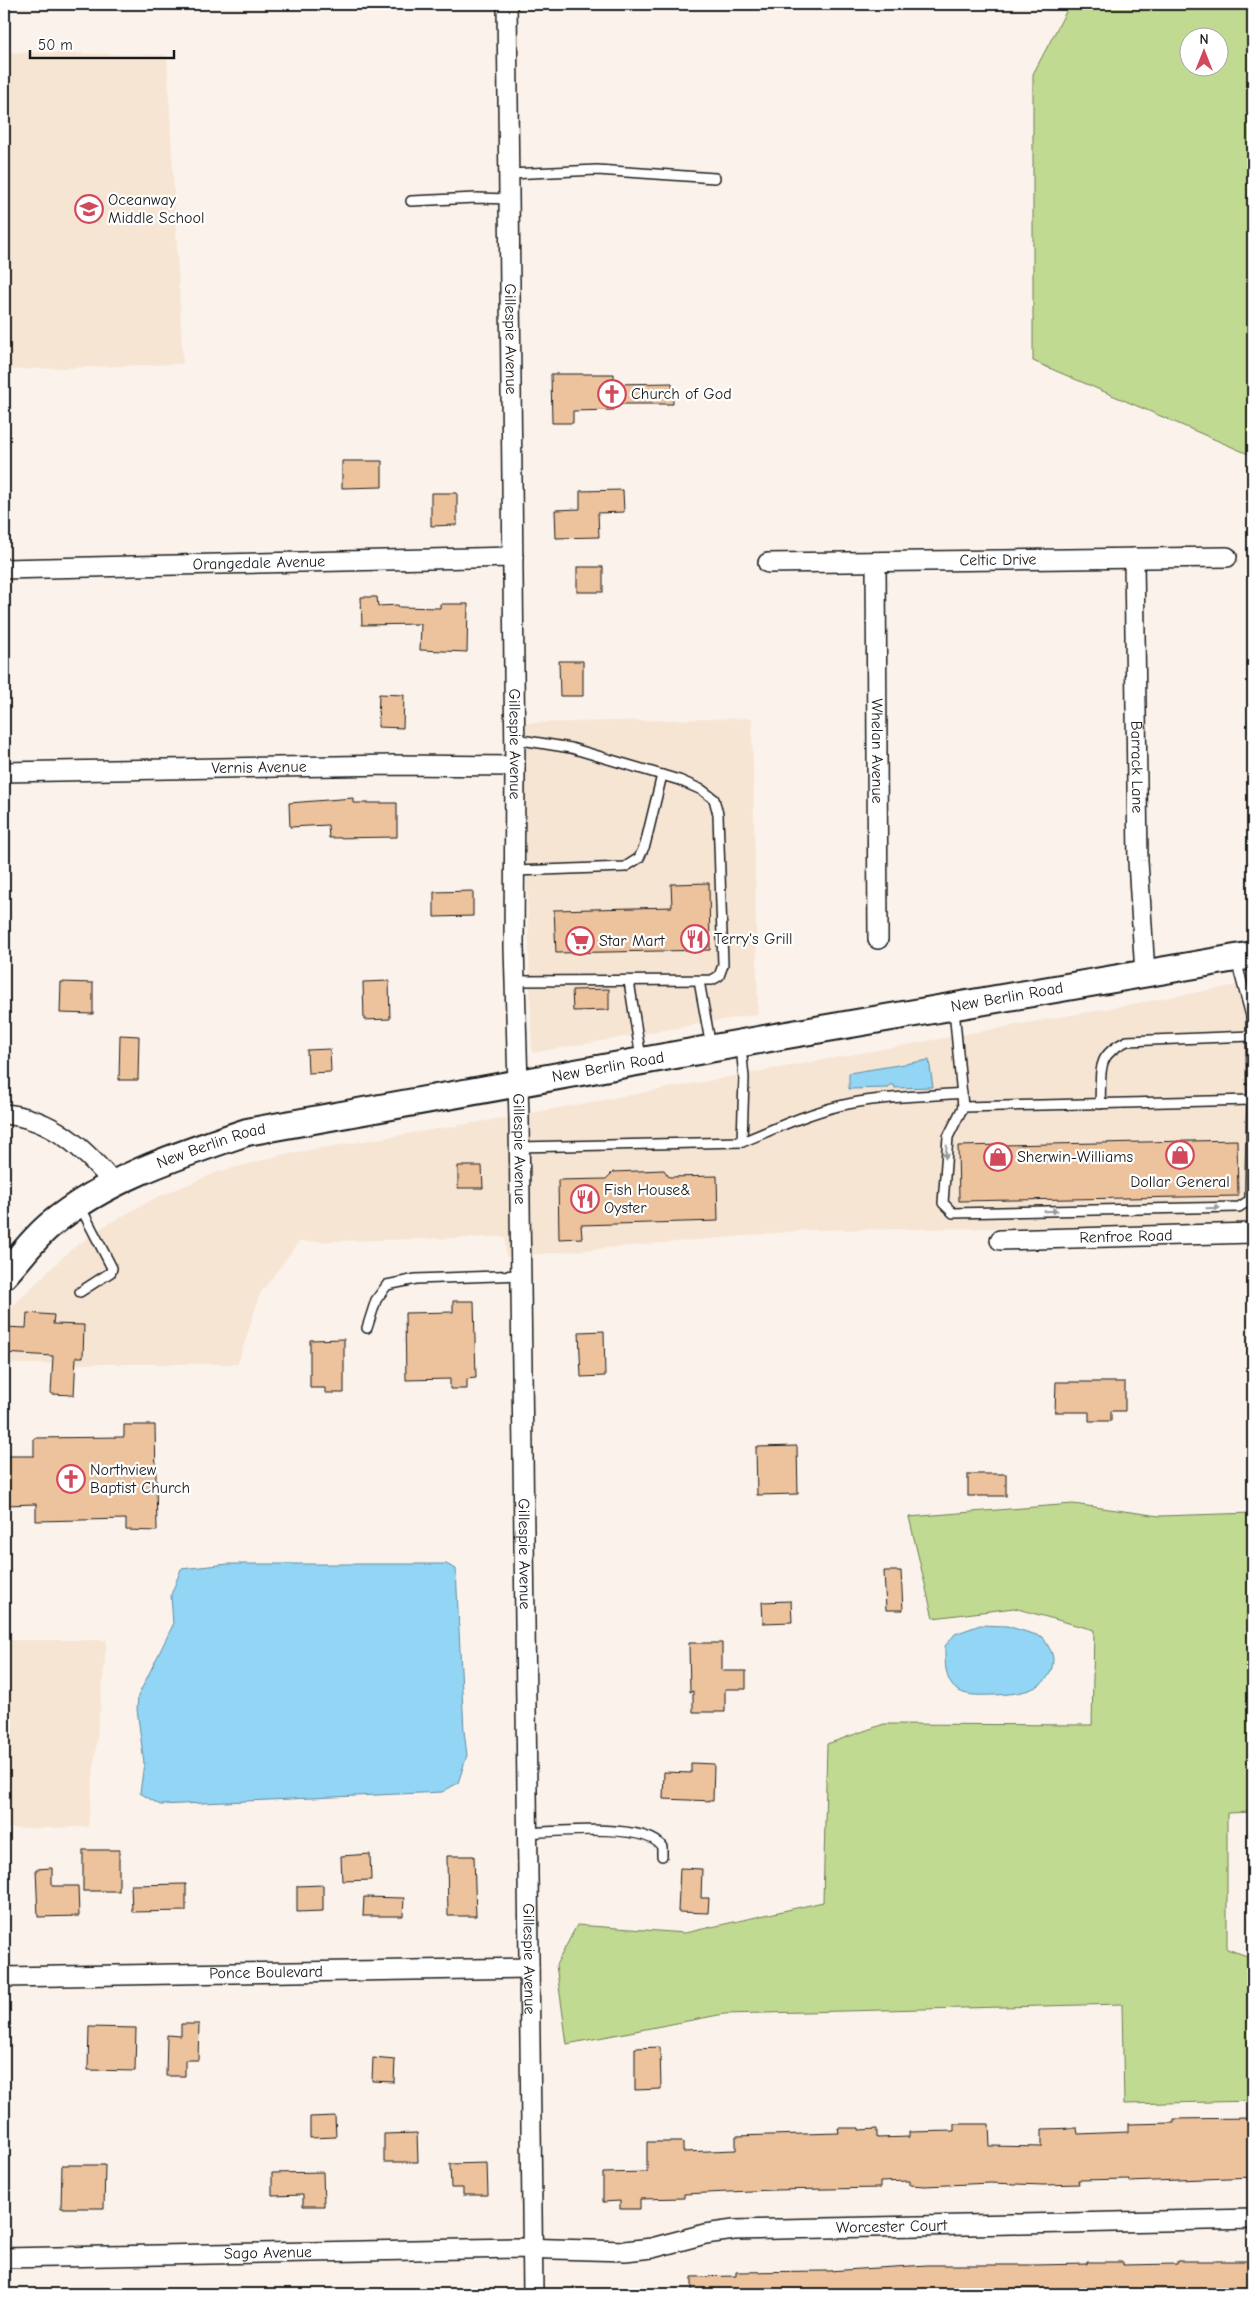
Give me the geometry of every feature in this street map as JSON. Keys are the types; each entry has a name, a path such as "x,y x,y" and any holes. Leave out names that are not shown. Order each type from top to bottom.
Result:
{"street":[{"name":"Gillespie Avenue","path":"507,4 515,739 515,981 519,1083 533,2294"},
{"name":"Orangedale Avenue","path":"4,569 513,556"},
{"name":"Celtic Drive","path":"768,563 1227,556"},
{"name":"Barrack Lane","path":"1134,558 1138,861 1145,974"},
{"name":"Whelan Avenue","path":"876,562 878,939"},
{"name":"Vernis Avenue","path":"4,772 394,765 515,766"},
{"name":"New Berlin Road","path":"4,1275 49,1226 78,1203 114,1184 178,1155 247,1132 712,1048 1244,957"},
{"path":"4,1114 22,1115 66,1135 94,1160 114,1184"},
{"name":"Renfroe Road","path":"1000,1240 1253,1233"},
{"name":"Ponce Boulevard","path":"4,1977 529,1968"},
{"name":"Worcester Court","path":"532,2248 625,2251 652,2248 705,2234 734,2230 1253,2219"},
{"name":"Sago Avenue","path":"4,2258 532,2248"}],"lane":[{"path":"509,174 597,170 715,178"},
{"path":"411,201 509,198"},
{"path":"515,739 571,748 662,774 702,790 714,799 718,814 723,966 719,976 712,980 700,981 515,981"},
{"path":"515,872 625,867 639,858 645,845 662,774"},
{"path":"954,1007 963,1107 948,1137 943,1203 953,1213 1239,1207 1250,1200 1252,1100 1251,1016 1244,957"},
{"path":"629,981 642,1061"},
{"path":"700,981 712,1048"},
{"path":"1100,1104 1104,1056 1112,1048 1127,1041 1252,1036"},
{"path":"741,1043 744,1078 742,1142"},
{"path":"519,1147 742,1142 824,1110 842,1105 907,1096 962,1093"},
{"path":"963,1107 1252,1100"},
{"path":"78,1203 112,1268 111,1272 80,1292"},
{"path":"367,1328 374,1305 387,1285 416,1280 521,1275"},
{"path":"528,1832 602,1830 623,1832 656,1841 662,1847 662,1856"}],"shaded area":[{"name":"Oceanway Middle School","path":"4,52 167,55 183,364 4,370"},
{"path":"752,718 758,1014 532,1053 522,723"},
{"path":"1253,982 1253,1226 811,1230 506,1257 505,1237 299,1242 260,1294 238,1364 4,1364 4,1314 68,1252 102,1227 155,1198 218,1172 285,1154 503,1118"},
{"path":"4,1640 107,1640 88,1827 4,1829"}],"green space":[{"path":"1070,4 1253,4 1253,456 1033,361 1033,74"},
{"path":"1073,1504 1160,1516 1253,1513 1253,1812 1227,1813 1227,1949 1253,1958 1253,2101 1124,2104 1122,2004 724,2014 567,2044 556,1965 577,1925 685,1933 823,1902 827,1744 884,1724 1092,1725 1094,1630 1014,1608 933,1618 909,1517"}],"water":[{"path":"929,1060 933,1087 895,1088 894,1085 889,1085 889,1088 849,1089 849,1073"},
{"path":"228,1564 446,1564 456,1569 464,1731 467,1755 458,1783 442,1792 160,1805 140,1793 144,1763 137,1709 138,1696 173,1625 171,1595 181,1569"},
{"path":"980,1625 1007,1626 1043,1637 1053,1656 1052,1669 1047,1678 1033,1688 1015,1693 976,1695 966,1694 957,1690 947,1676 945,1646 955,1634"}],"building":[{"name":"Church of God","path":"551,374 614,374 614,384 672,383 673,404 614,404 614,410 573,411 573,423 552,423"},
{"path":"342,461 382,461 382,487 342,488"},
{"path":"623,490 624,512 598,513 599,537 556,538 555,510 580,509 580,491"},
{"path":"431,493 457,493 457,525 431,526"},
{"path":"577,567 603,567 603,592 577,592"},
{"path":"361,597 377,597 378,606 398,605 399,607 440,608 440,604 468,604 467,652 420,650 421,624 362,625"},
{"path":"559,661 583,661 583,696 560,696"},
{"path":"379,694 404,695 403,728 378,727"},
{"path":"353,798 353,803 397,803 397,837 329,838 328,825 290,827 289,803"},
{"path":"709,883 710,950 556,953 554,910 672,907 671,884"},
{"path":"473,891 473,916 434,917 434,892"},
{"path":"389,981 390,1019 364,1020 363,982"},
{"path":"61,982 93,983 93,1014 60,1013"},
{"path":"609,989 609,1010 573,1011 572,990"},
{"path":"120,1035 139,1036 138,1080 119,1080"},
{"path":"330,1049 331,1072 308,1073 307,1050"},
{"path":"1237,1140 1238,1196 959,1201 958,1146"},
{"path":"458,1166 482,1166 483,1188 458,1188"},
{"path":"664,1170 669,1177 717,1176 718,1221 581,1225 582,1238 559,1239 558,1180 606,1179 613,1172"},
{"path":"453,1301 474,1301 476,1378 467,1379 467,1389 450,1389 450,1379 406,1380 405,1313 453,1312"},
{"path":"27,1313 54,1315 53,1324 84,1325 83,1357 76,1357 74,1395 51,1394 53,1356 4,1353 4,1327 26,1328"},
{"path":"604,1331 605,1376 581,1377 579,1332"},
{"path":"344,1339 344,1393 325,1393 325,1388 310,1388 310,1340"},
{"path":"1056,1382 1125,1382 1125,1411 1111,1411 1111,1421 1089,1421 1089,1412 1055,1412"},
{"path":"124,1425 155,1425 157,1531 126,1530 126,1519 36,1521 36,1504 4,1505 4,1456 34,1456 34,1438 124,1437"},
{"path":"797,1446 798,1494 757,1495 756,1447"},
{"path":"968,1474 1006,1474 1006,1496 968,1496"},
{"path":"884,1571 901,1571 903,1610 886,1610"},
{"path":"791,1601 792,1622 763,1623 762,1602"},
{"path":"689,1643 722,1643 722,1671 746,1671 746,1689 725,1689 725,1712 693,1712 693,1691 690,1692"},
{"path":"691,1763 714,1764 713,1801 663,1799 664,1772 691,1773"},
{"path":"83,1850 119,1850 119,1891 83,1891"},
{"path":"370,1854 371,1880 342,1881 341,1856"},
{"path":"447,1856 474,1856 476,1916 448,1916"},
{"path":"52,1868 52,1886 78,1886 79,1916 38,1917 36,1869"},
{"path":"680,1868 702,1869 701,1898 709,1898 708,1913 678,1912"},
{"path":"186,1884 186,1911 132,1912 131,1885"},
{"path":"323,1885 323,1911 297,1912 297,1886"},
{"path":"364,1897 404,1898 403,1916 363,1916"},
{"path":"181,2024 199,2024 198,2060 185,2060 185,2076 166,2076 167,2035 181,2036"},
{"path":"89,2027 136,2028 135,2071 88,2070"},
{"path":"660,2047 661,2089 635,2090 635,2048"},
{"path":"373,2058 395,2060 394,2082 372,2081"},
{"path":"335,2116 336,2137 310,2138 310,2117"},
{"path":"1252,2118 1253,2177 1129,2182 1129,2179 1078,2180 1079,2184 1043,2185 990,2183 925,2186 910,2185 910,2181 880,2182 880,2188 684,2194 684,2198 640,2199 640,2209 620,2209 620,2201 603,2202 603,2173 647,2172 647,2142 683,2142 683,2152 736,2150 736,2136 839,2133 838,2128 859,2128 859,2130 877,2129 877,2138 909,2137 909,2132 954,2131 954,2124 989,2124 990,2146 1042,2147 1042,2129 1077,2128 1078,2134 1128,2132 1128,2124 1174,2123 1174,2119"},
{"path":"417,2133 418,2162 384,2162 384,2134"},
{"path":"487,2163 488,2195 463,2195 463,2188 451,2188 450,2164"},
{"path":"62,2165 105,2165 104,2208 61,2208"},
{"path":"323,2172 324,2206 303,2206 303,2195 272,2196 272,2173"},
{"path":"1177,2261 1250,2261 1251,2294 692,2294 692,2277 736,2276 736,2272 828,2271 927,2265 1087,2264 1087,2262 1123,2262 1123,2265 1177,2264"}],"place":[{"name":"Oceanway Middle School","path":"89,209"},
{"name":"Church of God","path":"612,394"},
{"name":"Terry's Grill","path":"695,939"},
{"name":"Star Mart","path":"580,941"},
{"name":"Dollar General","path":"1180,1155"},
{"name":"Sherwin-Williams","path":"998,1157"},
{"name":"Fish House& Oyster","path":"585,1199"},
{"name":"Northview Baptist Church","path":"71,1479"}]}
